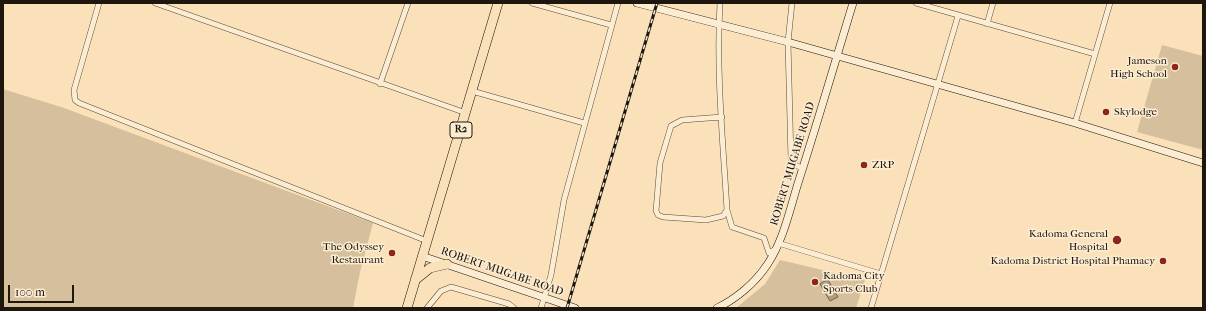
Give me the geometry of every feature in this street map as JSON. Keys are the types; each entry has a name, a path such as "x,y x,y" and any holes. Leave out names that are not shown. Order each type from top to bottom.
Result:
{"highway":[{"name":"R2","path":"407,308 498,3"},
{"path":"415,280 430,268 447,264"}],"main road":[{"path":"638,3 788,42 1075,123 1203,163"},
{"name":"ROBERT MUGABE ROAD","path":"717,308 734,298 748,286 768,264 778,243 803,169 853,3"},
{"name":"ROBERT MUGABE ROAD","path":"422,256 575,308"}],"street":[{"path":"99,3 74,90 75,100 79,104 427,241"},
{"path":"155,3 380,84 466,113"},
{"path":"380,84 408,3"},
{"path":"532,3 611,26"},
{"path":"541,308 552,275 564,200 618,3"},
{"path":"720,3 719,25 722,117 727,210 732,227 764,238 769,253 774,250"},
{"path":"792,3 788,42 791,160 794,164 803,169"},
{"path":"916,3 1095,54"},
{"path":"987,24 993,3"},
{"path":"1075,123 1110,3"},
{"path":"871,308 958,16"},
{"path":"472,91 584,123"},
{"path":"722,117 682,120 671,126 660,162 656,211 658,215 663,217 706,220 723,216 727,210"},
{"path":"778,243 881,274"},
{"path":"427,308 441,291 451,287 509,304 514,308"}],"shaded area":[{"name":"Jameson High School","path":"1162,45 1203,56 1203,150 1137,132"},
{"path":"3,89 64,108 373,223 360,272 353,308 3,308"},
{"name":"Kadoma City Sports Club","path":"780,260 865,280 856,308 736,308 765,284"},
{"path":"828,280 838,297 830,301 820,284"}],"railway":[{"path":"567,308 657,3"}],"place":[{"name":"Jameson High School","path":"1175,67"},
{"name":"Skylodge","path":"1106,112"},
{"name":"ZRP","path":"864,165"},
{"name":"Kadoma General Hospital","path":"1117,240"},
{"name":"The Odyssey Restaurant","path":"392,253"},
{"name":"Kadoma District Hospital Phamacy","path":"1163,261"},
{"name":"Kadoma City Sports Club","path":"815,282"}]}
